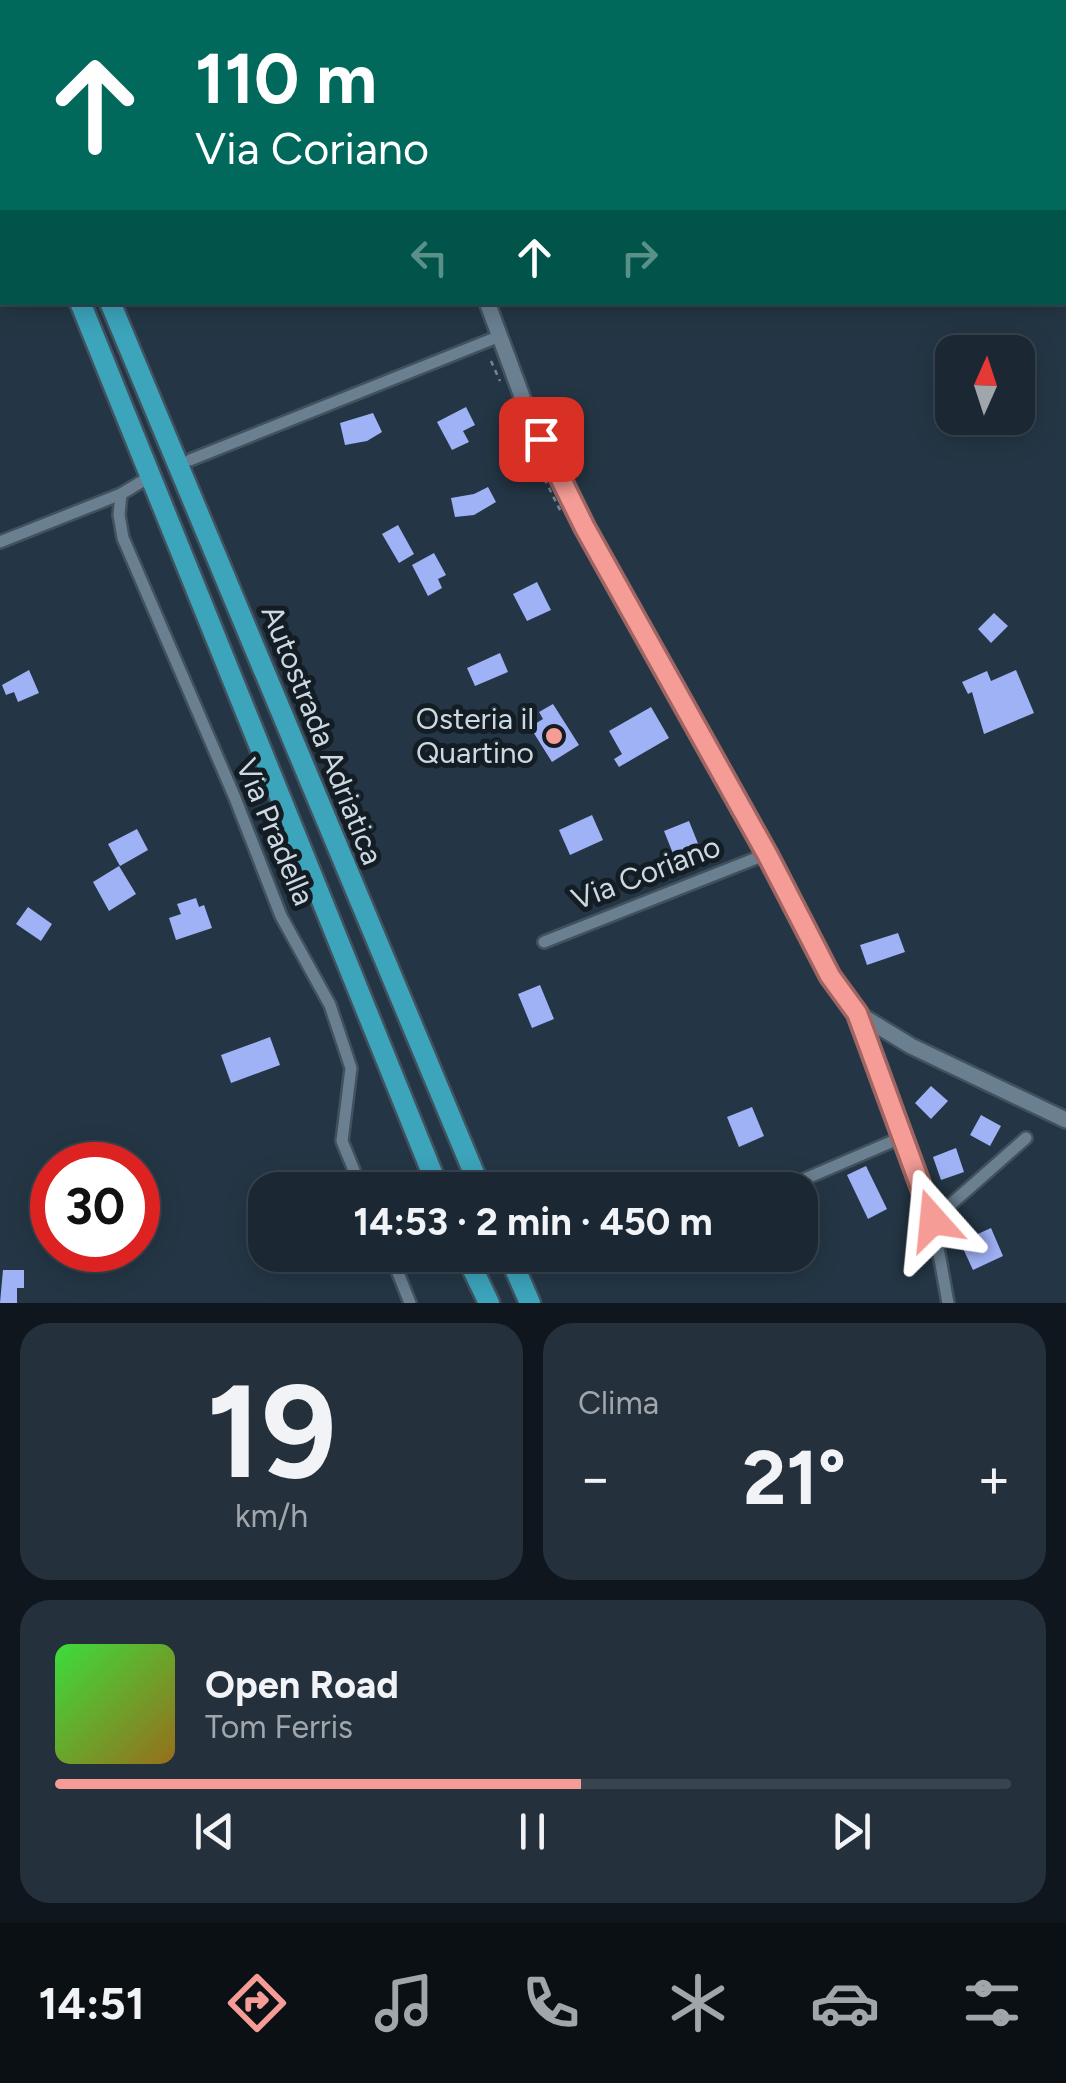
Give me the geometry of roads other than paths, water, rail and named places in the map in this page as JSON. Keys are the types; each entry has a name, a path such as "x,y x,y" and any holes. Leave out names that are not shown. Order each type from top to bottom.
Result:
{"highway":[{"name":"Autostrada Adriatica","path":"81,305 433,1172"},
{"name":"Autostrada Adriatica","path":"111,305 473,1172"},
{"path":"474,1272 489,1303"},
{"path":"517,1272 530,1303"}],"main road":[{"name":"Via Coriano","path":"488,305 527,410 585,528 767,854 830,976 857,1013 912,1046 1066,1120"}],"street":[{"path":"190,460 500,336"},
{"path":"0,542 121,494 141,482"},
{"name":"Via Pradella","path":"121,494 123,538 164,641 236,798 281,916 330,1005 342,1038 351,1068 351,1091 342,1141 355,1172"},
{"name":"Via Coriano","path":"544,942 767,854"},
{"path":"857,1013 933,1220 948,1303"},
{"path":"818,1174 905,1136"},
{"path":"933,1220 1026,1138"},
{"path":"398,1272 410,1303"}],"place":[{"name":"Osteria il Quartino","path":"554,736"}]}
